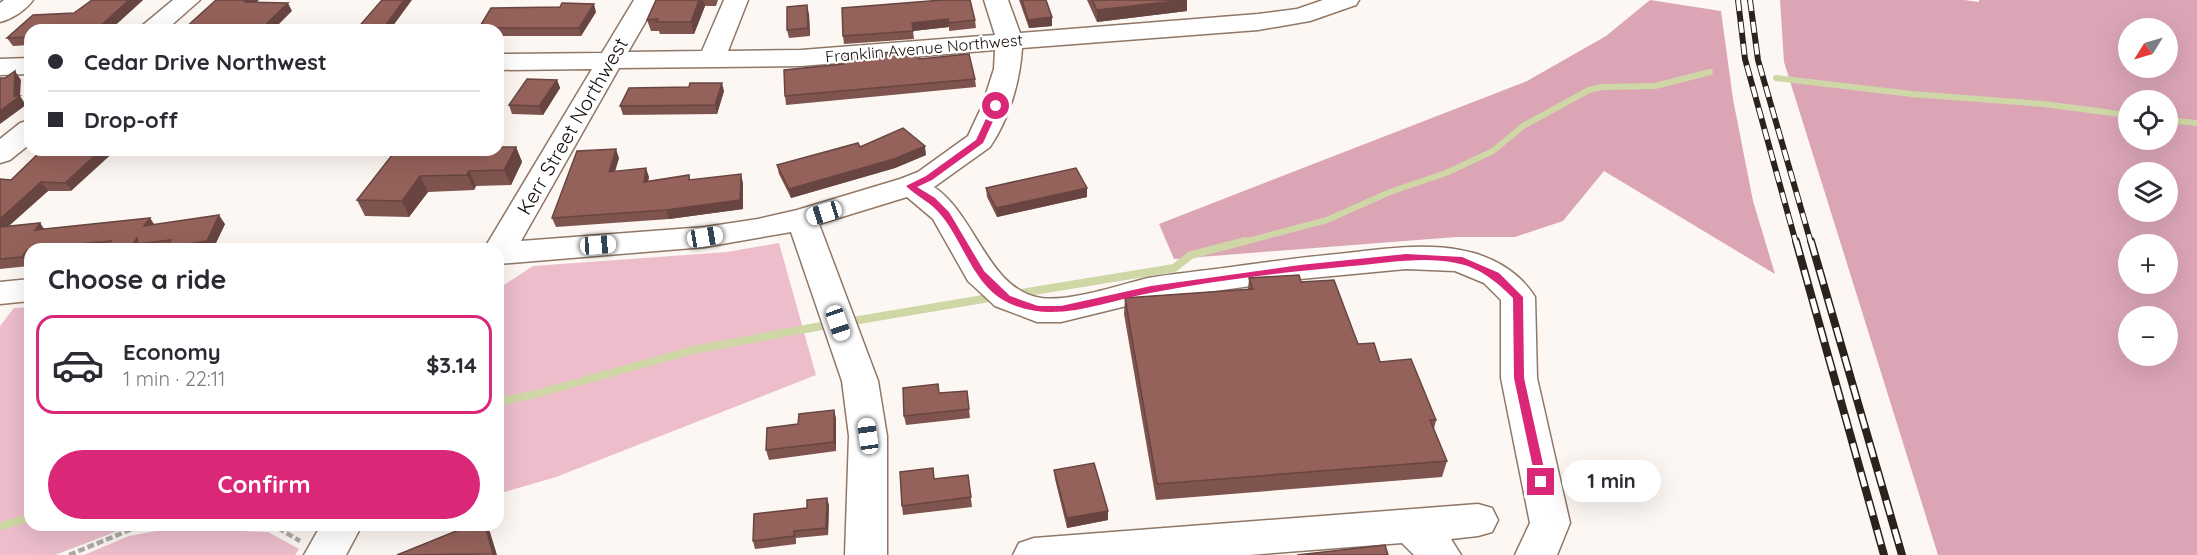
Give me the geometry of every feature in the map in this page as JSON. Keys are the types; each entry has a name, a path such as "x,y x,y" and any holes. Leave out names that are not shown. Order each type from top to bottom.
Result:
{"street":[{"path":"0,14 21,0"},
{"path":"158,24 188,0"},
{"name":"Kerr Street Northwest","path":"503,243 646,0"},
{"path":"714,54 736,0"},
{"path":"504,252 705,237 802,219 929,178 980,141 1001,87 1007,69 1009,41 996,0"},
{"path":"1218,0 1229,24"},
{"name":"Franklin Avenue Northwest","path":"504,62 801,58 1229,24 1301,16 1347,0"},
{"path":"0,67 24,66"},
{"path":"0,154 24,134"},
{"path":"910,186 932,200 946,214 980,273 1007,298 1037,310 1061,309 1151,289 1300,268 1406,258 1459,260 1496,275 1518,297 1519,378 1550,523 1536,555"},
{"path":"802,219 860,381 868,436 866,555"},
{"path":"0,293 24,291"},
{"path":"1034,555 1413,541 1478,520"},
{"path":"314,549 335,531"},
{"path":"1413,541 1440,555"}],"path":[{"path":"69,555 127,531"},
{"path":"287,531 314,549"}],"shaded area":[{"path":"1650,0 1721,11 1733,99 1753,201 1775,274 1604,171 1563,221 1515,237 1456,237 1174,259 1159,224 1527,81 1606,36"},
{"path":"1780,0 1964,0 1979,2 1979,0 2197,0 2197,555 1938,555 1784,62"},
{"path":"779,243 816,375 556,477 504,492 504,285 533,266 727,252"},
{"path":"24,307 24,531 117,531 55,555 0,555 0,326 14,308"},
{"path":"156,531 268,532 299,549 295,555 84,555 129,536"}],"building":[{"path":"92,0 129,0 103,24 24,24 24,37 7,38 33,15 74,13"},
{"path":"216,0 288,3 266,24 190,24"},
{"path":"382,0 404,0 386,24 361,24"},
{"path":"656,0 699,0 691,22 656,22 658,19 647,20"},
{"path":"970,0 975,20 949,23 948,19 912,23 913,31 843,36 842,8"},
{"path":"1022,0 1046,0 1052,17 1028,20"},
{"path":"1092,0 1184,0 1097,10"},
{"path":"562,3 594,4 579,28 504,28 504,24 481,24 491,8 560,7"},
{"path":"807,5 808,28 787,30 787,7"},
{"path":"917,50 919,59 969,54 975,79 785,96 784,70 844,64 844,56"},
{"path":"15,71 14,96 20,96 0,111 0,78 5,78"},
{"path":"527,79 557,80 539,106 509,105"},
{"path":"690,83 722,83 715,105 620,106 629,88 689,87"},
{"path":"903,128 925,146 894,159 789,189 777,165 858,143 860,147"},
{"path":"504,147 516,147 504,170 469,171 467,175 420,176 402,201 357,200 391,156 504,156"},
{"path":"616,149 609,172 646,168 644,182 689,175 689,180 741,174 740,200 666,210 552,218 577,151"},
{"path":"36,156 94,156 65,183 41,182 0,219 0,179 11,180"},
{"path":"1076,168 1087,188 996,208 986,188"},
{"path":"219,215 207,241 169,243 171,240 138,243 137,238 134,243 110,243 111,241 24,243 22,257 0,259 0,227 40,223 35,230 150,218 144,226"},
{"path":"1299,275 1301,282 1334,280 1358,344 1374,343 1380,362 1411,359 1436,420 1430,420 1447,461 1157,484 1125,298 1253,289 1249,278"},
{"path":"938,384 939,393 967,391 969,409 904,416 903,388"},
{"path":"834,410 834,442 766,450 767,428 798,424 799,414"},
{"path":"1094,463 1108,511 1067,518 1054,470"},
{"path":"933,468 934,479 968,475 971,497 902,506 900,472"},
{"path":"827,498 826,528 794,531 794,536 753,541 754,514 807,508 807,500"},
{"path":"456,531 487,531 493,554 397,555"},
{"path":"1385,545 1388,555 1297,555"}],"waterway":[{"path":"1240,243 1327,220 1390,192 1446,173 1493,151 1523,126 1589,90 1602,87 1655,86 1710,72"},
{"path":"1776,78 1912,94 2043,104 2118,114"},
{"path":"2178,121 2197,123"},
{"path":"1015,294 1174,268 1191,255 1245,241"},
{"path":"847,322 995,297"},
{"path":"504,401 693,350 832,324"},
{"path":"0,526 24,520"}],"railway":[{"path":"1738,0 1745,59 1796,243"},
{"path":"1750,0 1758,60 1811,243"},
{"path":"1796,241 1884,555"},
{"path":"1811,241 1902,555"}],"route":[{"path":"996,106 980,141 929,178 910,186 932,200 946,214 980,273 1007,298 1037,310 1061,309 1151,289 1300,268 1406,258 1459,260 1496,275 1518,297 1519,378 1541,482"}]}
